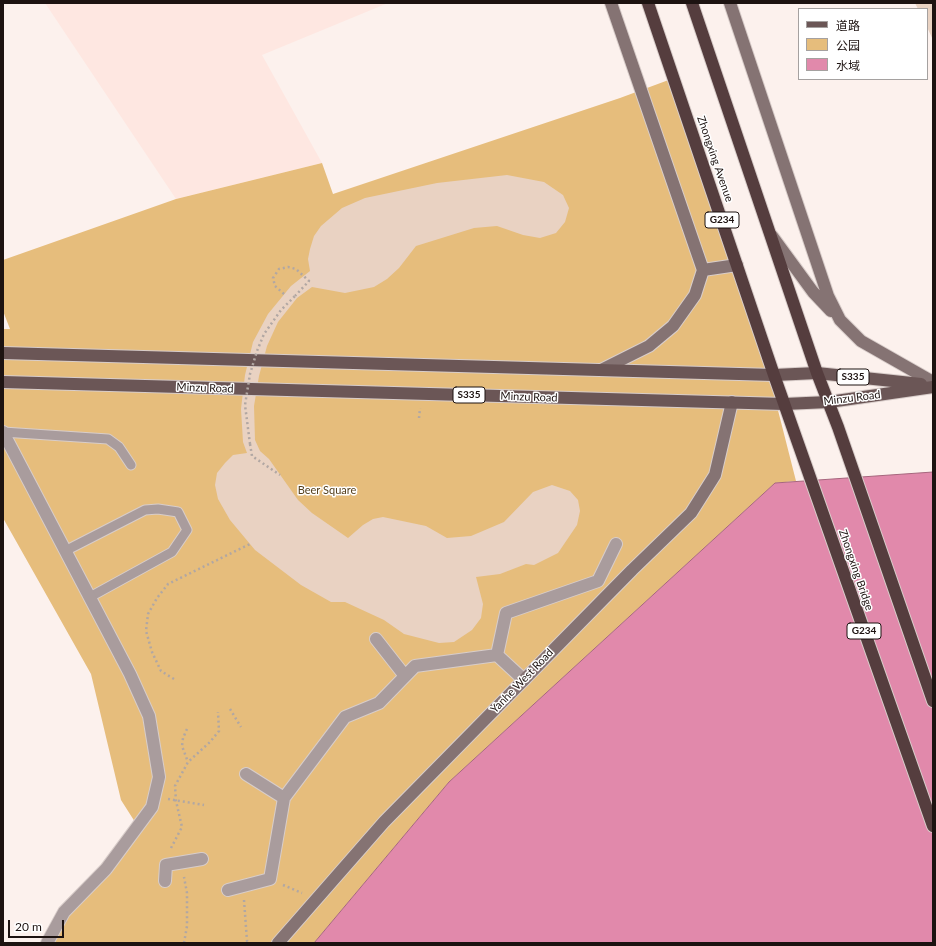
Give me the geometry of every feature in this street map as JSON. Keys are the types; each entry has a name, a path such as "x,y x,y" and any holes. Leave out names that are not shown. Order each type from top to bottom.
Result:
{"highway":[{"name":"Zhongxing Avenue","path":"648,3 796,437"},
{"path":"692,3 817,373 829,402 933,701"},
{"name":"Zhongxing Bridge","path":"796,437 933,826"}],"main road":[{"name":"S335","path":"3,353 774,375 817,373 933,386"},
{"name":"Minzu Road","path":"3,382 784,404 829,402 933,386"}],"street":[{"path":"601,370 649,346 673,326 695,295 704,270 610,3"},
{"path":"730,3 828,296 840,320"},
{"path":"770,232 813,292 861,341 933,382"},
{"path":"704,270 737,265"},
{"name":"Yanhe West Road","path":"278,943 384,822 632,570 691,513 715,475 732,402"},
{"path":"3,432 130,674 149,716 159,777 152,807 106,869 64,912 47,943"},
{"path":"497,655 506,614 598,581 616,544"},
{"path":"376,639 405,676"},
{"path":"497,655 524,680"},
{"path":"228,890 270,878 284,798 345,717 379,703 415,666 497,655"},
{"path":"246,774 284,798"},
{"path":"165,881 166,865 202,859"}],"lane":[{"path":"3,432 108,439 119,447 131,465"},
{"path":"65,551 145,510 158,508 178,512 187,530 172,552 90,597"}],"path":[{"path":"280,475 252,456 245,405 250,374 264,334 281,310 309,281 296,269 279,269 273,278 275,286 284,294"},
{"path":"174,679 161,670 152,652 146,631 148,614 157,598 168,584 250,544"},
{"path":"230,709 241,727"},
{"path":"170,850 182,827 176,801 175,786 188,762 210,742 219,731 218,712"},
{"path":"187,729 183,738 182,746 188,762"},
{"path":"154,796 204,805"},
{"path":"181,863 187,893 187,926 184,943"},
{"path":"270,878 316,900"},
{"path":"243,886 247,942 249,943"}],"shaded area":[{"path":"45,3 388,3 262,55 322,163 176,199"}],"green space":[{"name":"Beer Square","path":"674,78 755,320 796,481 775,483 449,782 314,943 47,943 64,912 135,822 121,800 91,674 3,518 3,329 10,329 3,311 3,260 176,199 322,163 333,194 620,98"}],"water":[{"path":"933,472 933,943 314,943 449,782 775,483"}],"building":[{"path":"915,3 933,3 933,40 928,29 928,8 918,8"},
{"path":"507,175 544,182 563,195 569,208 565,222 556,233 540,238 523,235 497,226 474,228 416,246 399,268 387,279 374,287 345,293 312,287 297,298 278,322 267,346 259,376 254,406 255,440 260,451 269,459 298,500 312,513 348,538 363,525 373,519 383,517 426,526 447,538 471,536 504,522 533,492 552,485 570,491 578,500 580,511 577,525 558,553 534,565 526,564 500,574 476,577 483,604 481,618 472,630 454,642 439,643 404,634 384,620 345,602 331,602 301,585 255,550 230,520 218,499 215,485 217,473 233,455 247,453 243,442 241,409 245,375 253,342 268,314 291,286 310,271 308,259 310,249 314,236 321,226 342,208 365,198 437,183"}]}
